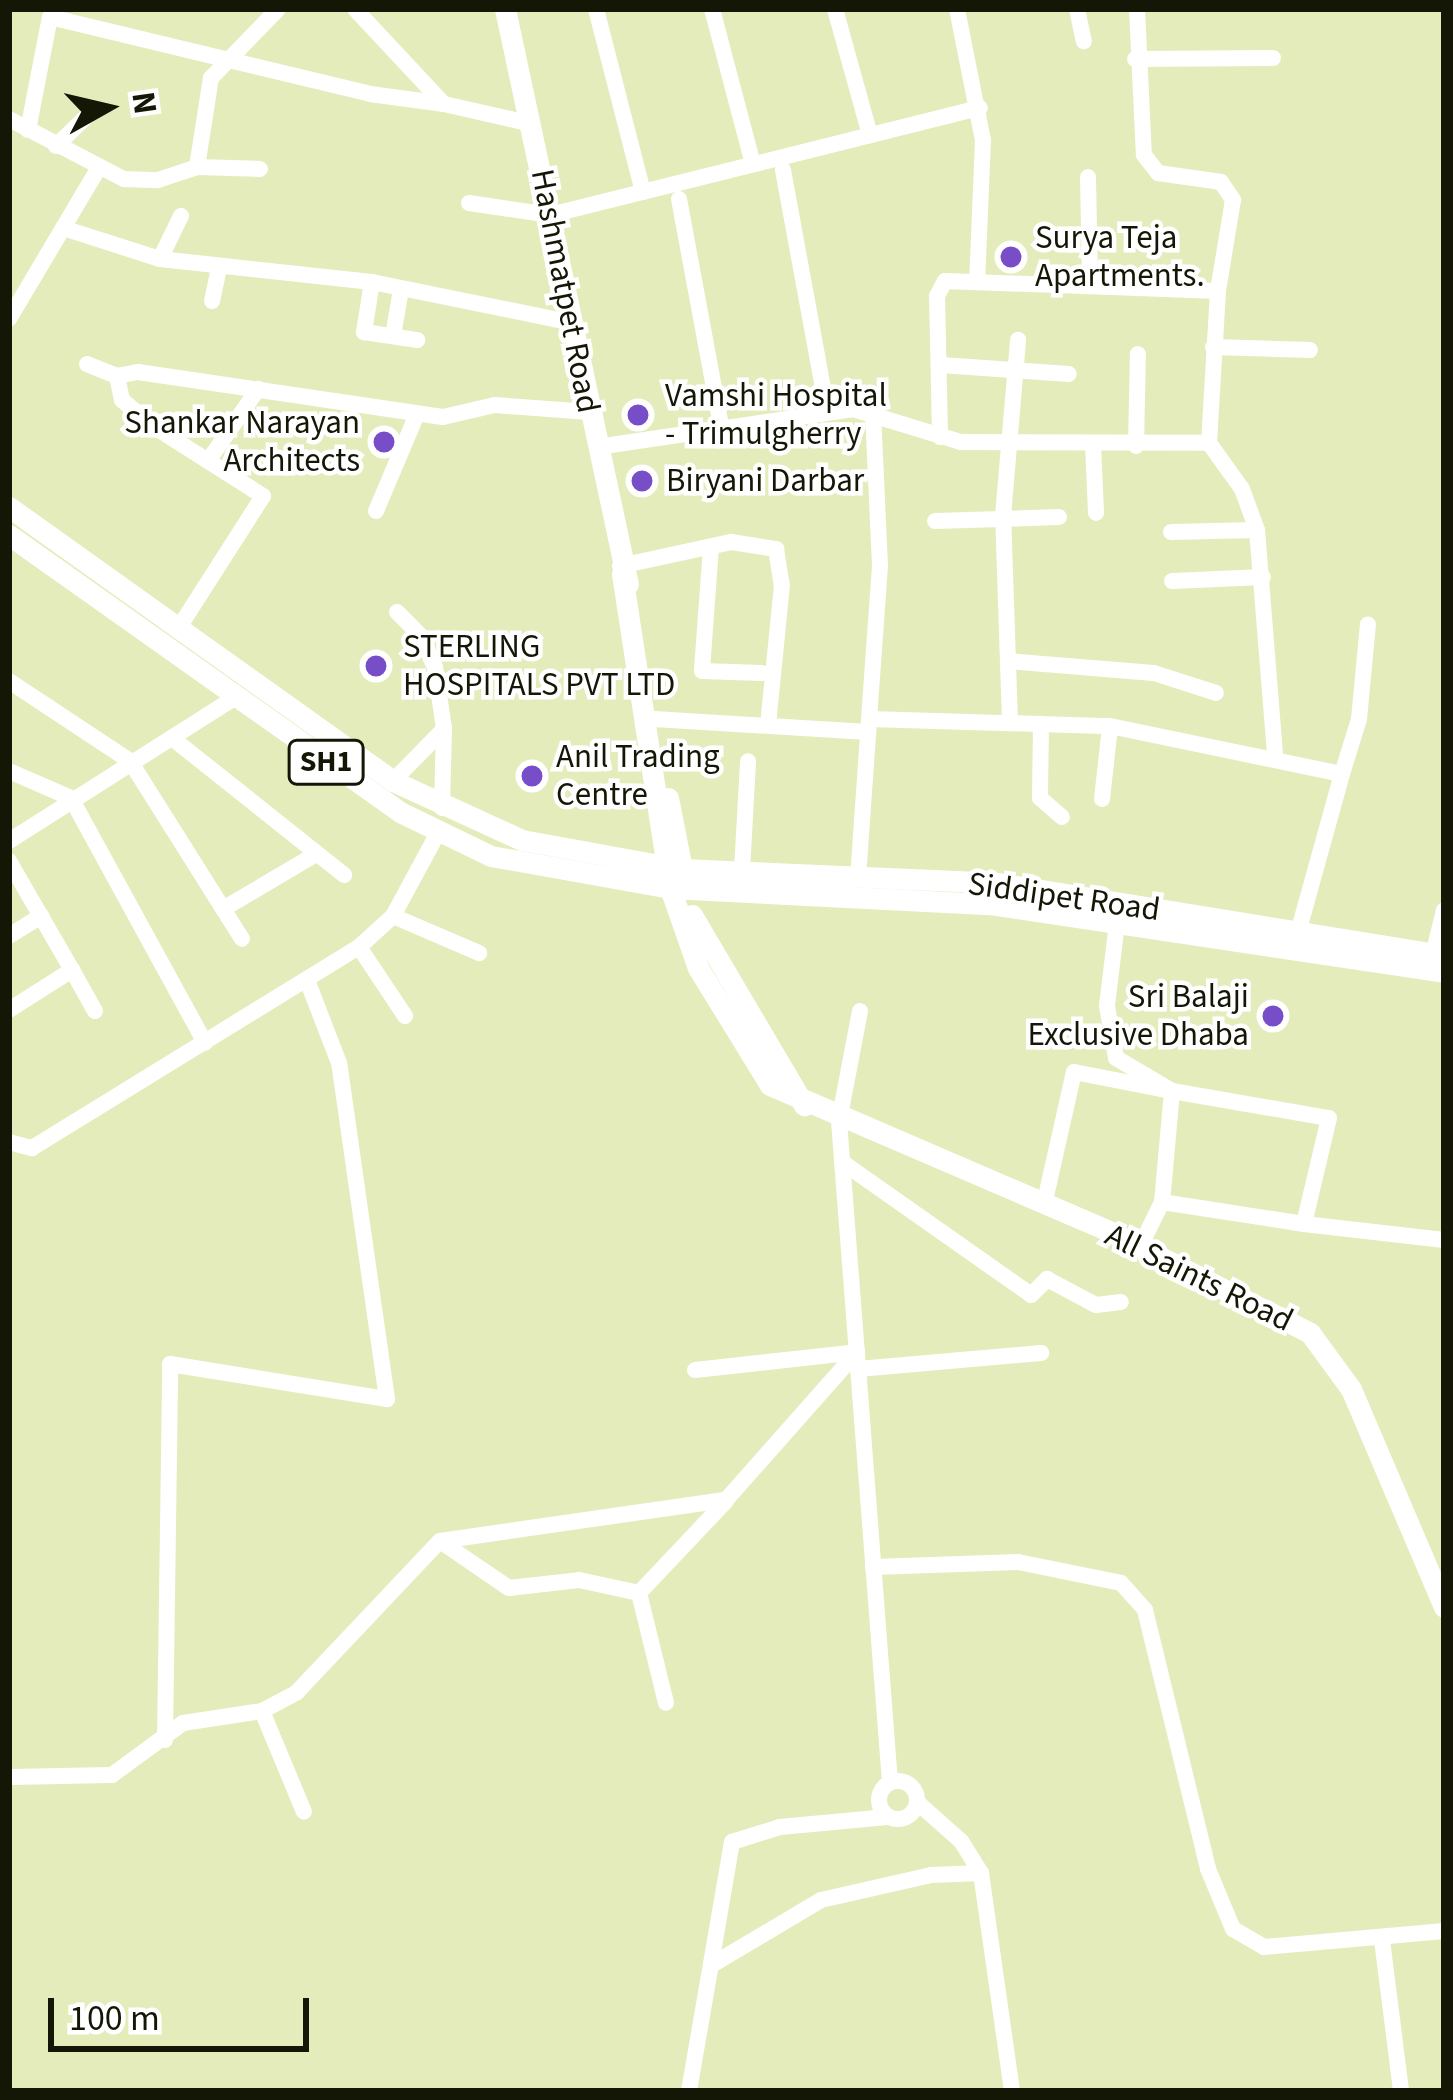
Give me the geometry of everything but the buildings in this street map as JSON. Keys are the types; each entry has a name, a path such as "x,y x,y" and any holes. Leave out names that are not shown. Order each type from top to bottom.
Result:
{"main road":[{"name":"Hashmatpet Road","path":"505,9 654,719 675,878"},
{"name":"SH1","path":"9,506 441,820"},
{"name":"SH1","path":"9,535 233,698 441,820 675,878"},
{"name":"Hashmatpet Road","path":"621,570 675,878"},
{"name":"Siddipet Road","path":"675,878 742,870 997,883 1440,960"},
{"name":"Siddipet Road","path":"675,878 990,904 1440,960"},
{"name":"All Saints Road","path":"675,878 712,995 770,1085 804,1106 1140,1247 1310,1333 1351,1389 1444,1607"}],"street":[{"path":"197,167 204,98 224,57 278,9"},
{"path":"356,9 444,104"},
{"path":"596,9 644,192"},
{"path":"712,9 753,164"},
{"path":"835,9 869,135"},
{"path":"957,9 980,108 976,281"},
{"path":"1077,9 1084,41"},
{"path":"1137,9 1135,59 1150,167 1229,188 1234,212 1217,291 1209,443 1242,489 1257,530 1275,755"},
{"path":"28,130 50,17 370,94 444,104 532,124"},
{"path":"1135,59 1273,58"},
{"path":"469,203 550,215 980,108"},
{"path":"56,146 90,113"},
{"path":"9,119 98,169 144,182 197,167 260,170"},
{"path":"9,319 98,169"},
{"path":"783,170 827,410"},
{"path":"1088,177 1090,286"},
{"path":"679,199 721,426"},
{"path":"160,259 181,216"},
{"path":"63,228 160,259 372,282 574,323"},
{"path":"212,301 219,267"},
{"path":"9,274 29,286"},
{"path":"940,437 940,284 976,281 1217,291"},
{"path":"372,282 364,332 417,340"},
{"path":"393,336 401,289"},
{"path":"1010,723 1003,516 1018,340"},
{"path":"1213,347 1310,350"},
{"path":"1136,446 1138,354"},
{"path":"87,364 117,376 138,372 453,418 495,405 589,412"},
{"path":"941,365 1069,374"},
{"path":"117,376 122,400 263,496 178,629"},
{"path":"208,461 257,389"},
{"path":"596,447 827,410 873,411 940,437 1006,443 1209,443"},
{"path":"858,878 880,566 873,411"},
{"path":"376,511 417,414"},
{"path":"1094,444 1096,513"},
{"path":"935,521 1059,518"},
{"path":"1171,532 1257,530"},
{"path":"621,570 711,548 767,543 782,559 768,725"},
{"path":"711,548 702,671 762,673"},
{"path":"1172,580 1263,577"},
{"path":"9,1142 32,1148 359,947 392,916 441,820 445,729 429,650 397,612"},
{"path":"1298,932 1359,719 1368,624"},
{"path":"1008,661 1154,673 1216,693"},
{"path":"9,681 130,761 242,939"},
{"path":"9,841 233,698"},
{"path":"654,719 768,725 1110,726 1275,755 1342,775"},
{"path":"1041,724 1040,798 1062,817"},
{"path":"1102,799 1110,726"},
{"path":"393,781 445,729"},
{"path":"172,738 344,875"},
{"path":"742,870 748,761"},
{"path":"9,771 71,799 205,1042"},
{"path":"223,909 316,854"},
{"path":"9,861 94,1011"},
{"path":"1440,960 1444,910"},
{"path":"9,936 40,916"},
{"path":"392,916 479,953"},
{"path":"1117,923 1107,1006 1116,1058 1172,1091"},
{"path":"359,947 405,1016"},
{"path":"9,1010 72,970"},
{"path":"165,1740 170,1364 387,1399 339,1063 307,980"},
{"path":"860,1011 839,1121 890,1783 878,1799 888,1817"},
{"path":"1044,1205 1074,1072 1329,1118 1304,1224"},
{"path":"1140,1247 1162,1202 1172,1091"},
{"path":"842,1162 1031,1295 1047,1279 1096,1305 1121,1302"},
{"path":"1162,1202 1444,1240"},
{"path":"695,1370 1041,1352"},
{"path":"639,1593 857,1361"},
{"path":"9,1777 112,1775 183,1723 262,1711 297,1692 440,1541 726,1500"},
{"path":"440,1541 509,1588 579,1580 639,1593"},
{"path":"873,1567 1018,1562 1121,1583 1145,1610 1208,1868 1233,1929 1264,1947 1324,1937 1382,1940 1444,1930"},
{"path":"639,1593 666,1702"},
{"path":"262,1711 304,1812"},
{"path":"890,1783 905,1782 917,1802 961,1841 981,1873 1012,2091"},
{"path":"689,2091 715,1963 732,1842 781,1827 903,1819 917,1802"},
{"path":"715,1963 821,1900 931,1875 981,1873"},
{"path":"1382,1940 1401,2091"}],"place":[{"name":"Surya Teja Apartments.","path":"1011,257"},
{"name":"Vamshi Hospital - Trimulgherry","path":"638,415"},
{"name":"Shankar Narayan Architects","path":"384,442"},
{"name":"Biryani Darbar","path":"642,481"},
{"name":"STERLING HOSPITALS PVT LTD","path":"376,666"},
{"name":"Anil Trading Centre","path":"532,776"},
{"name":"Sri Balaji Exclusive Dhaba","path":"1273,1016"}]}
